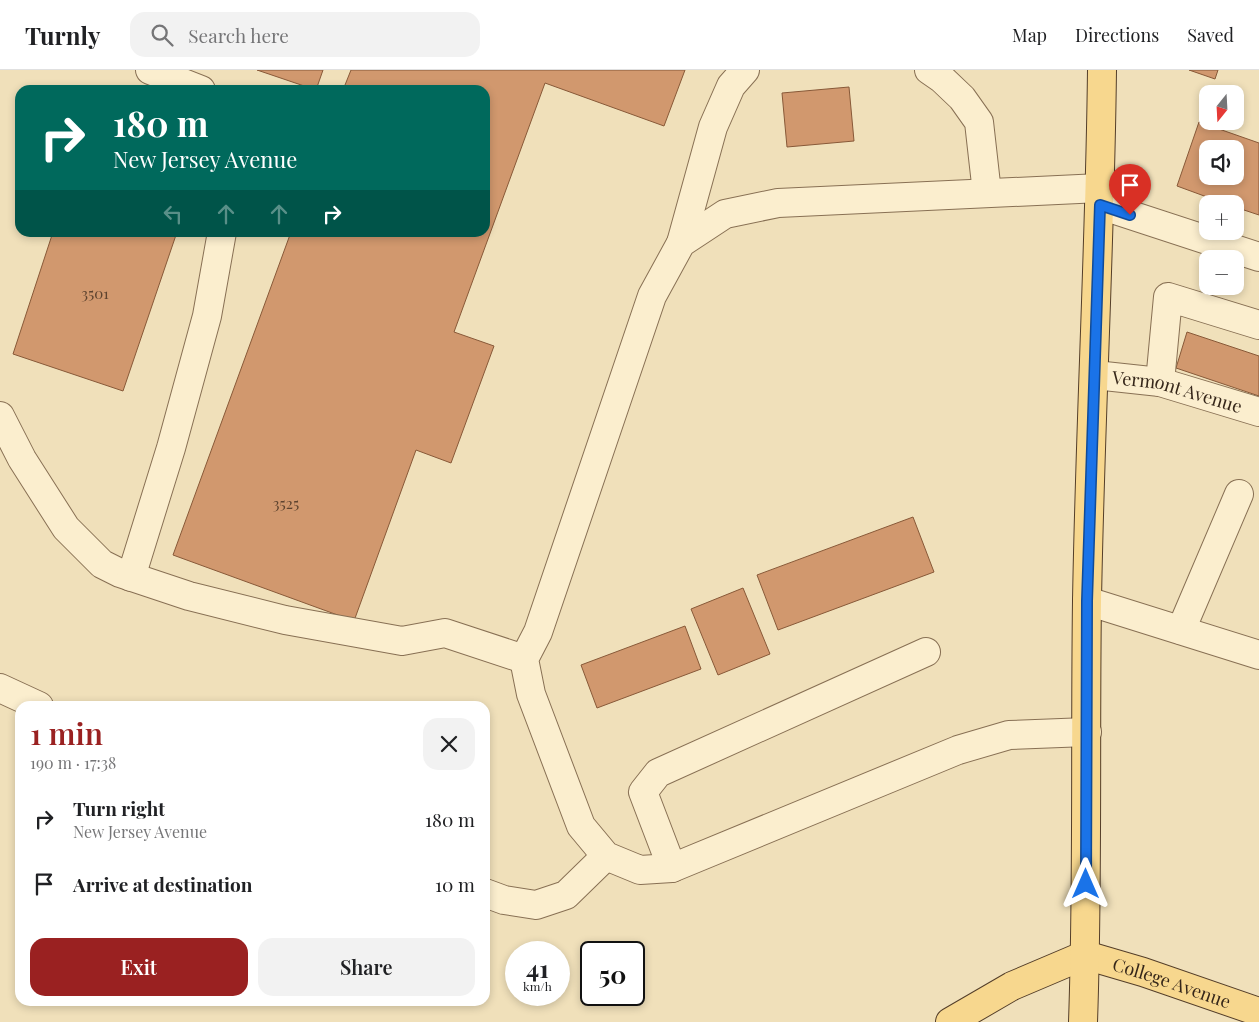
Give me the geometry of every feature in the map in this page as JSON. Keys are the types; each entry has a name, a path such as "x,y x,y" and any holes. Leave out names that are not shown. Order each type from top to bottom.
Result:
{"main road":[{"path":"1083,1022 1087,601 1095,375 1102,70"},
{"path":"950,1022 1012,986 1085,955"},
{"name":"College Avenue","path":"1085,955 1143,972 1259,1012"}],"street":[{"path":"150,70 188,85"},
{"path":"746,70 731,86 713,127 681,243 652,296 538,632 524,659 531,694 581,826 606,856 640,870 672,868 958,750 1008,735 1087,732"},
{"path":"928,70 942,79 962,98 980,122 987,193"},
{"path":"681,243 725,214 778,203 987,193 1100,197 1259,257"},
{"path":"131,577 171,448 207,316 221,237"},
{"path":"1160,382 1168,297 1259,325"},
{"name":"Vermont Avenue","path":"1095,375 1160,382 1259,412"},
{"path":"0,416 22,459 66,528 102,564 131,577 189,596 285,620 402,641 445,633 524,659"},
{"path":"1181,630 1239,494"},
{"path":"1087,601 1259,655"},
{"path":"672,868 643,792 658,773 926,652"},
{"path":"0,688 29,701"},
{"path":"490,895 504,900 536,905 566,895 606,856"}],"building":[{"path":"257,70 323,70 318,85 301,85"},
{"path":"351,70 685,70 664,126 545,83 490,233 490,85 345,85"},
{"path":"1189,70 1218,70 1215,79"},
{"path":"849,87 854,141 787,147 782,93"},
{"path":"1199,122 1199,130 1222,130 1259,143 1259,215 1244,210 1244,195 1202,195 1177,186"},
{"path":"51,237 175,237 123,391 13,354"},
{"path":"289,237 489,237 454,332 494,346 451,463 416,450 354,621 173,555"},
{"path":"1187,332 1259,356 1259,396 1176,368"},
{"path":"913,517 934,572 778,630 757,575"},
{"path":"743,588 770,654 718,675 691,609"},
{"path":"685,626 701,669 597,708 581,665"}],"route":[{"path":"1086,884 1087,601 1100,205 1130,215"}]}
